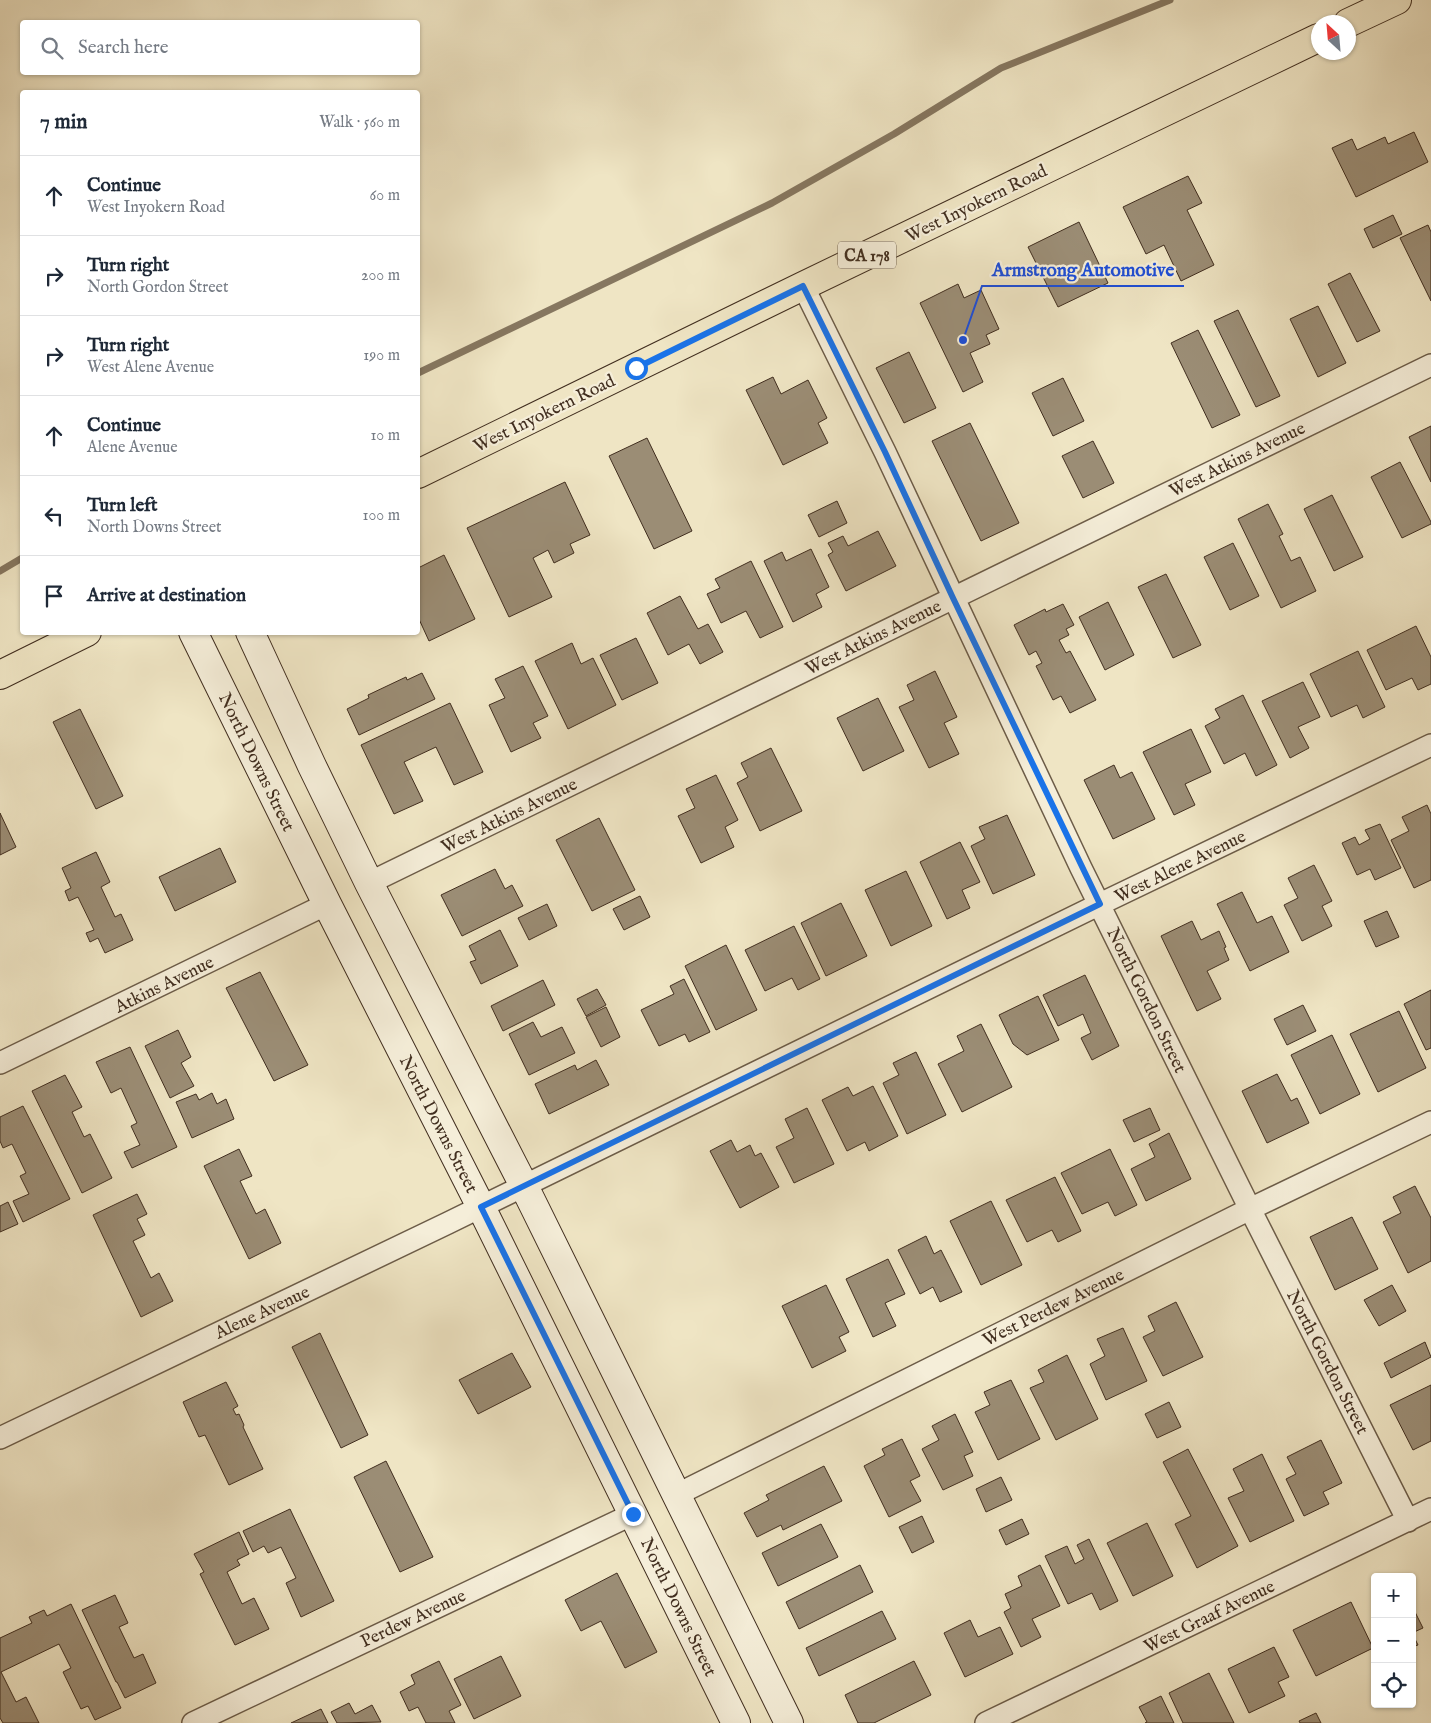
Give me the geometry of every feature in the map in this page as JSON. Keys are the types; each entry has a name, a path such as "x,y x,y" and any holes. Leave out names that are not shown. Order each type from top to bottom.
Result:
{"main road":[{"path":"1356,20 1397,0"},
{"name":"West Inyokern Road","path":"420,473 1311,41"},
{"path":"0,675 81,635"}],"street":[{"name":"North Gordon Street","path":"803,286 885,452 1100,904 1250,1209 1408,1521"},
{"name":"West Atkins Avenue","path":"369,883 1431,365"},
{"name":"North Downs Street","path":"193,635 327,904 481,1207 736,1723"},
{"path":"251,635 369,883 524,1186 789,1723"},
{"name":"West Alene Avenue","path":"524,1186 1100,904 1431,745"},
{"name":"Atkins Avenue","path":"0,1063 327,904"},
{"name":"West Perdew Avenue","path":"676,1495 1250,1209 1431,1122"},
{"name":"Alene Avenue","path":"0,1438 524,1186"},
{"name":"West Graaf Avenue","path":"986,1723 1431,1510"},
{"name":"Perdew Avenue","path":"193,1723 633,1514"}],"building":[{"path":"1414,132 1428,162 1356,197 1332,148 1352,139 1357,150 1385,137 1388,144"},
{"path":"1188,176 1202,203 1187,210 1214,265 1181,281 1164,245 1146,254 1123,207"},
{"path":"1393,215 1402,234 1373,248 1364,229"},
{"path":"1079,222 1108,283 1058,307 1028,247"},
{"path":"1428,225 1431,232 1431,301 1400,238"},
{"path":"1350,273 1380,331 1357,342 1328,284"},
{"path":"958,284 964,298 981,290 999,329 986,335 990,344 970,353 983,382 963,392 920,303"},
{"path":"1318,306 1346,363 1318,377 1290,319"},
{"path":"1238,310 1280,396 1256,407 1214,321"},
{"path":"1198,330 1240,415 1212,428 1171,343"},
{"path":"909,352 936,408 904,423 876,368"},
{"path":"773,377 781,394 808,380 827,418 818,423 828,443 783,465 746,390"},
{"path":"1063,378 1084,421 1053,436 1032,393"},
{"path":"970,423 1019,523 981,541 932,441"},
{"path":"1431,426 1431,482 1409,437"},
{"path":"647,438 692,531 654,549 609,456"},
{"path":"1093,441 1114,483 1083,498 1062,456"},
{"path":"1400,462 1431,522 1431,524 1402,538 1371,477"},
{"path":"565,482 590,535 570,544 574,553 554,563 548,550 533,558 552,597 509,617 467,528"},
{"path":"1332,495 1363,557 1334,571 1304,509"},
{"path":"837,501 847,523 819,537 808,515"},
{"path":"1268,504 1283,534 1279,536 1291,561 1300,557 1316,591 1281,608 1238,519"},
{"path":"878,531 896,566 846,591 828,555 833,552 828,543 843,536 848,546"},
{"path":"1233,543 1259,596 1230,610 1204,557"},
{"path":"811,549 829,587 816,594 822,607 793,622 764,561 782,552 786,561"},
{"path":"444,555 475,619 429,641 420,621 420,567"},
{"path":"751,561 783,627 760,638 746,611 721,623 707,594 720,588 715,579"},
{"path":"1166,574 1201,645 1173,658 1138,587"},
{"path":"680,596 698,629 708,624 723,652 700,664 689,644 668,655 647,613"},
{"path":"1108,602 1134,655 1105,670 1079,617"},
{"path":"1063,604 1074,625 1066,629 1069,635 1059,640 1066,653 1070,651 1096,700 1070,713 1061,696 1053,700 1036,666 1042,663 1036,651 1029,655 1014,625 1045,609 1046,612"},
{"path":"1416,626 1431,657 1431,684 1418,690 1412,678 1386,690 1367,650"},
{"path":"636,638 658,683 622,700 600,655"},
{"path":"572,643 581,664 593,658 616,705 568,729 535,661"},
{"path":"1358,651 1385,707 1363,718 1357,705 1331,717 1310,674"},
{"path":"523,666 548,716 533,723 541,738 511,752 489,705 505,698 495,679"},
{"path":"935,671 957,717 944,723 959,754 929,768 899,707 914,700 907,685"},
{"path":"422,673 435,699 359,735 347,709 369,698 368,695 406,677 407,680"},
{"path":"1303,682 1320,717 1298,727 1309,748 1290,758 1262,701"},
{"path":"1243,695 1277,765 1256,776 1245,753 1224,764 1205,726 1220,718 1215,709"},
{"path":"878,698 904,751 863,771 837,718"},
{"path":"450,703 483,772 454,785 436,747 404,762 423,801 394,814 361,745"},
{"path":"80,709 123,796 96,809 53,722"},
{"path":"1191,729 1211,772 1185,784 1195,805 1174,815 1143,752"},
{"path":"771,748 802,811 760,831 737,783 748,777 741,763"},
{"path":"1114,765 1120,778 1132,772 1155,819 1113,839 1084,780"},
{"path":"716,775 738,820 725,827 734,847 701,863 678,816 695,808 686,789"},
{"path":"1427,805 1431,814 1431,880 1414,888 1391,840 1409,831 1402,817"},
{"path":"0,813 16,847 0,855"},
{"path":"1007,815 1035,875 993,894 971,846 985,839 979,827"},
{"path":"599,818 635,890 592,911 556,840"},
{"path":"1380,824 1401,868 1375,880 1370,869 1357,875 1342,843 1355,837 1359,845 1370,839 1365,830"},
{"path":"960,842 980,882 962,890 970,908 947,919 920,862"},
{"path":"220,848 236,882 175,911 159,877"},
{"path":"96,852 110,882 101,887 115,917 121,914 133,940 105,953 98,938 90,942 86,933 94,930 78,897 69,901 65,891 71,888 62,868"},
{"path":"1314,865 1332,901 1322,906 1332,926 1302,941 1284,905 1298,898 1288,878"},
{"path":"495,869 505,889 512,885 523,906 462,936 441,895"},
{"path":"906,871 932,926 891,946 865,890"},
{"path":"1242,892 1257,923 1272,916 1289,952 1250,971 1217,904"},
{"path":"640,896 650,917 624,930 613,909"},
{"path":"841,903 867,956 826,976 801,923"},
{"path":"547,904 557,926 529,940 518,918"},
{"path":"1387,911 1399,937 1376,947 1364,921"},
{"path":"1192,921 1201,940 1219,931 1229,960 1207,971 1221,999 1197,1011 1161,936"},
{"path":"794,926 820,979 798,990 792,978 765,991 745,950"},
{"path":"500,930 518,966 481,984 470,962 476,960 469,946"},
{"path":"726,945 757,1010 716,1030 685,966"},
{"path":"260,972 308,1065 274,1081 226,988"},
{"path":"1085,975 1119,1046 1092,1060 1081,1038 1091,1033 1083,1014 1058,1026 1043,995"},
{"path":"684,979 710,1032 689,1042 685,1034 659,1046 641,1010 674,994 670,986"},
{"path":"543,980 555,1005 503,1031 491,1006"},
{"path":"597,989 606,1005 586,1016 577,999"},
{"path":"1431,990 1431,1048 1426,1050 1404,1004"},
{"path":"1038,996 1059,1040 1027,1055 1013,1044 999,1015"},
{"path":"1303,1005 1316,1031 1287,1045 1274,1019"},
{"path":"606,1007 620,1037 601,1047 586,1017"},
{"path":"1399,1011 1426,1068 1378,1092 1350,1034"},
{"path":"533,1022 541,1037 562,1027 575,1053 529,1075 509,1034"},
{"path":"981,1024 1012,1087 962,1112 938,1064 964,1051 957,1036"},
{"path":"178,1030 191,1057 181,1063 194,1086 170,1098 145,1046"},
{"path":"1332,1035 1360,1094 1320,1114 1291,1055"},
{"path":"130,1047 177,1147 132,1168 124,1152 140,1145 131,1126 137,1123 121,1088 111,1093 96,1062"},
{"path":"916,1052 946,1115 907,1134 883,1083 899,1075 893,1063"},
{"path":"596,1060 609,1085 549,1114 535,1084 575,1065 577,1070"},
{"path":"1277,1074 1291,1101 1297,1098 1309,1123 1267,1143 1242,1091"},
{"path":"65,1075 82,1107 72,1112 84,1137 90,1134 112,1178 82,1193 32,1091"},
{"path":"873,1086 898,1136 869,1151 865,1142 847,1151 822,1100 848,1087 853,1096"},
{"path":"212,1093 217,1104 226,1099 234,1119 192,1138 176,1102 196,1094 199,1100"},
{"path":"23,1106 70,1199 23,1222 13,1201 29,1194 20,1176 26,1173 12,1144 3,1148 0,1141 0,1117"},
{"path":"807,1108 834,1164 794,1183 776,1147 794,1138 785,1119"},
{"path":"1150,1108 1160,1130 1134,1142 1123,1120"},
{"path":"1169,1133 1191,1179 1146,1201 1131,1169 1155,1157 1149,1144"},
{"path":"731,1140 737,1152 750,1145 755,1156 761,1153 779,1187 740,1208 710,1151"},
{"path":"239,1149 252,1176 240,1181 256,1214 265,1209 281,1243 249,1259 204,1166"},
{"path":"1110,1149 1137,1205 1115,1216 1108,1202 1082,1214 1061,1173"},
{"path":"1055,1177 1081,1231 1058,1242 1052,1230 1027,1242 1006,1200"},
{"path":"1415,1186 1431,1218 1431,1261 1408,1273 1383,1222 1401,1213 1393,1197"},
{"path":"137,1194 147,1214 137,1219 145,1235 133,1241 151,1278 159,1273 173,1301 141,1317 93,1215"},
{"path":"991,1201 1022,1265 981,1285 950,1221"},
{"path":"8,1202 18,1224 0,1232 0,1206"},
{"path":"1352,1217 1378,1269 1335,1290 1310,1237"},
{"path":"926,1236 934,1254 941,1250 962,1292 940,1302 933,1287 920,1294 898,1250"},
{"path":"888,1259 905,1294 885,1303 896,1326 873,1337 846,1279"},
{"path":"826,1285 849,1332 839,1337 846,1351 812,1368 782,1306"},
{"path":"1392,1285 1406,1311 1379,1326 1364,1300"},
{"path":"1176,1302 1203,1357 1163,1376 1143,1337 1155,1331 1148,1316"},
{"path":"1123,1328 1147,1381 1106,1400 1090,1364 1105,1356 1097,1339"},
{"path":"320,1333 368,1435 341,1448 292,1347"},
{"path":"1425,1342 1431,1357 1391,1378 1384,1363"},
{"path":"512,1353 531,1387 478,1414 459,1380"},
{"path":"1067,1355 1098,1419 1056,1440 1030,1388 1044,1382 1038,1370"},
{"path":"1011,1380 1040,1439 998,1460 975,1412 990,1405 984,1392"},
{"path":"226,1382 238,1406 233,1409 236,1415 239,1414 244,1425 243,1427 263,1469 229,1485 205,1435 199,1437 183,1402"},
{"path":"1431,1385 1431,1441 1413,1450 1390,1405"},
{"path":"1169,1402 1181,1427 1157,1438 1145,1414"},
{"path":"955,1414 973,1452 964,1456 973,1476 943,1490 922,1449 939,1440 932,1426"},
{"path":"902,1439 920,1476 910,1481 921,1501 889,1517 864,1466 885,1455 882,1449"},
{"path":"1321,1440 1342,1483 1323,1492 1329,1504 1304,1516 1286,1479 1296,1474 1287,1457"},
{"path":"1188,1449 1238,1546 1197,1568 1175,1524 1191,1516 1163,1462"},
{"path":"1262,1454 1294,1521 1250,1542 1228,1498 1244,1491 1233,1469"},
{"path":"386,1461 433,1557 400,1572 354,1477"},
{"path":"824,1466 842,1501 783,1530 781,1525 757,1537 744,1513 769,1500 766,1495"},
{"path":"1001,1477 1012,1500 986,1512 976,1489"},
{"path":"290,1509 334,1601 301,1617 286,1583 296,1578 281,1547 268,1553 264,1546 253,1552 243,1531"},
{"path":"922,1516 934,1542 912,1553 899,1527"},
{"path":"1022,1519 1029,1534 1006,1545 999,1530"},
{"path":"1147,1523 1173,1576 1133,1596 1107,1543"},
{"path":"821,1524 838,1557 778,1586 762,1553"},
{"path":"239,1532 249,1554 237,1560 240,1565 227,1572 242,1604 254,1598 269,1629 235,1645 200,1574 204,1572 194,1554"},
{"path":"1089,1539 1118,1601 1100,1610 1092,1593 1068,1604 1045,1556 1067,1546 1075,1564 1084,1559 1077,1545"},
{"path":"860,1565 873,1592 799,1629 786,1602"},
{"path":"1040,1565 1060,1606 1032,1619 1041,1637 1021,1647 1004,1612 1011,1608 1005,1594 1022,1586 1018,1576"},
{"path":"617,1573 657,1652 625,1668 601,1621 581,1631 565,1600"},
{"path":"115,1595 128,1623 119,1627 134,1658 143,1654 156,1683 125,1698 82,1610"},
{"path":"1351,1602 1371,1644 1371,1649 1316,1676 1293,1630"},
{"path":"71,1604 121,1708 95,1720 88,1706 81,1709 63,1672 71,1668 59,1644 1,1672 16,1702 26,1697 39,1723 3,1723 0,1718 0,1638 32,1623 29,1617 44,1610 47,1616"},
{"path":"882,1611 896,1639 819,1676 806,1648"},
{"path":"1416,1614 1423,1628 1416,1631"},
{"path":"970,1620 978,1637 1000,1627 1013,1654 965,1677 944,1633"},
{"path":"1274,1647 1289,1677 1278,1682 1285,1696 1249,1713 1228,1669"},
{"path":"501,1656 521,1696 474,1719 454,1679"},
{"path":"439,1661 461,1705 449,1711 455,1723 426,1723 418,1707 409,1711 400,1692 415,1684 411,1675"},
{"path":"914,1661 931,1695 874,1723 858,1723 845,1695"},
{"path":"1209,1673 1234,1723 1183,1723 1169,1693"},
{"path":"1161,1696 1174,1723 1145,1723 1147,1722 1139,1707"},
{"path":"349,1703 355,1714 372,1705 381,1722 337,1723 331,1712"},
{"path":"321,1709 328,1723 291,1723"},
{"path":"1316,1713 1321,1723 1300,1723 1299,1721"}],"waterway":[{"path":"420,372 772,203 894,134 1001,68 1170,0"},
{"path":"0,571 20,559"}],"place":[{"name":"Armstrong Automotive","path":"963,340"}],"route":[{"path":"633,1514 481,1207 1100,904 1081,868 885,452 803,286 636,368"}]}
